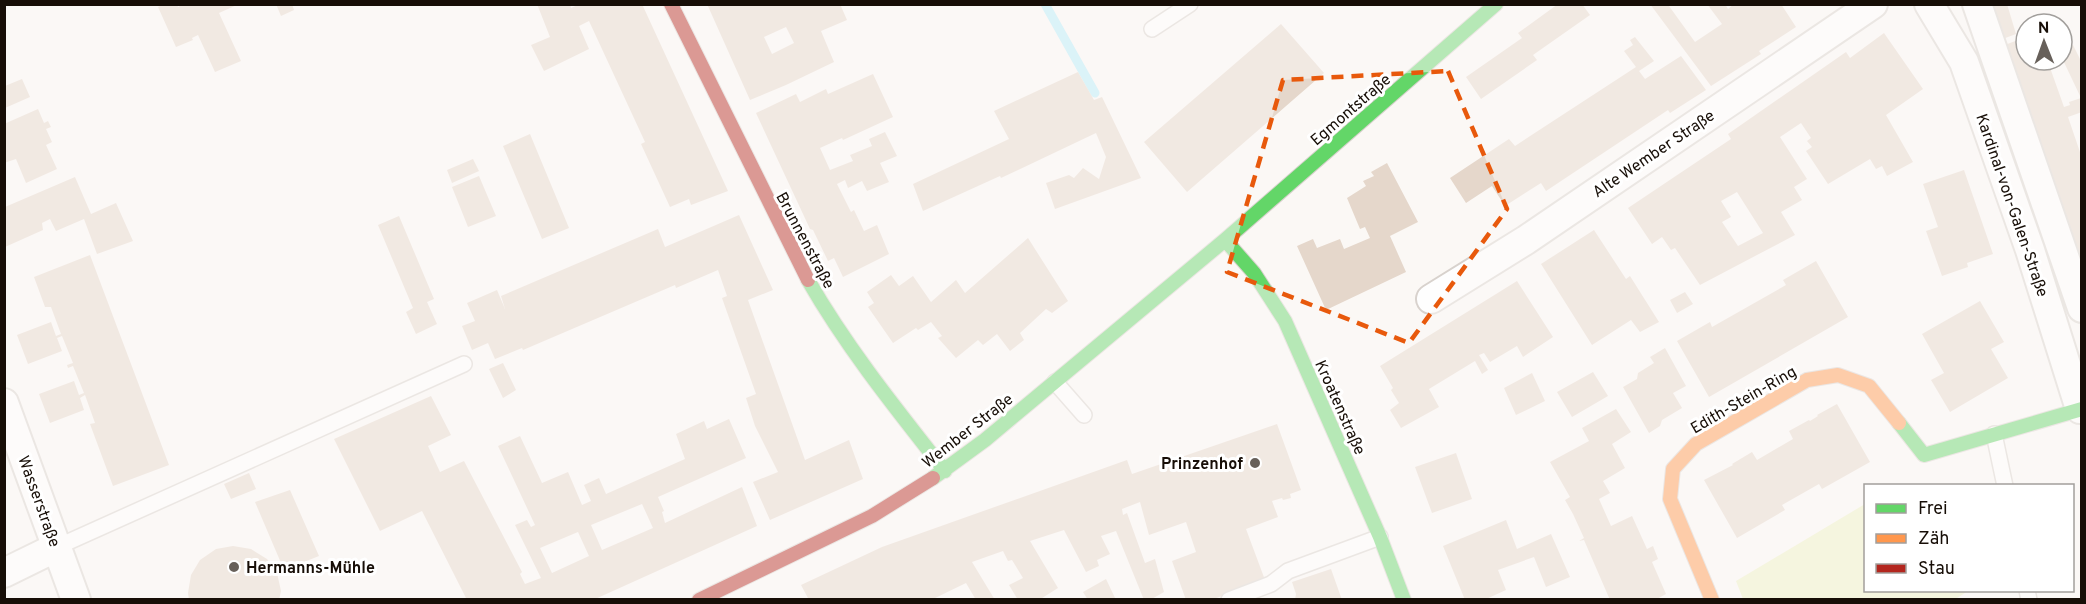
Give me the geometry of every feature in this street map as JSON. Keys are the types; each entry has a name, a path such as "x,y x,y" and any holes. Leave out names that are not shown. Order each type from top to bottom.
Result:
{"street":[{"name":"Brunnenstraße","path":"670,4 796,259 825,310 945,471"},
{"name":"Egmontstraße","path":"1225,240 1496,4"},
{"name":"Alte Wember Straße","path":"1431,299 1526,240 1873,4"},
{"name":"Kardinal-von-Galen-Straße","path":"1929,4 1964,62 2030,250 2081,410"},
{"name":"Kardinal-von-Galen-Straße","path":"1977,4 2082,308"},
{"name":"Wember Straße","path":"699,600 863,521 945,471 1225,240"},
{"name":"Kroatenstraße","path":"1225,240 1254,273 1285,321 1380,537 1404,600"},
{"name":"Edith-Stein-Ring","path":"1712,600 1670,499 1673,469 1696,444 1807,380 1838,375 1869,386 1924,455 2081,410"},
{"name":"Wasserstraße","path":"4,403 76,600"},
{"path":"4,573 57,547"}],"lane":[{"path":"1152,29 1190,4"},
{"path":"57,547 464,364"},
{"path":"1055,382 1084,415"},
{"path":"1994,434 2005,484"},
{"path":"1229,600 1271,584 1288,572 1380,537"}],"highlighted area":[{"path":"1448,71 1507,209 1409,343 1227,272 1283,80"}],"green space":[{"path":"1864,505 1864,592 1966,592 1954,600 1743,599 1736,581"}],"building":[{"path":"164,4 177,4 178,7 183,4 239,4 219,13 241,61 215,72 198,35 192,38 193,40 176,47 158,7"},
{"path":"276,4 292,4 294,10 281,16"},
{"path":"537,4 570,4 571,8 580,4 642,4 728,191 691,205 689,199 670,207 641,144 645,142 589,21 579,26 589,49 544,71 531,45 550,37"},
{"path":"707,4 840,4 847,20 821,31 834,62 750,100","holes":["786,27 794,43 772,54 764,37"]},
{"path":"1558,4 1582,4 1590,15 1533,55 1537,60 1481,99 1466,77 1522,38 1518,33"},
{"path":"1650,4 1671,4 1669,6 1695,42 1722,24 1707,4 1725,4 1728,9 1734,4 1781,4 1796,27 1759,51 1761,54 1711,86"},
{"path":"1987,4 2007,4 2014,35 2000,40"},
{"path":"1281,24 1324,73 1187,192 1144,142"},
{"path":"1884,33 1923,89 1886,115 1913,162 1887,176 1882,166 1876,169 1870,159 1828,184 1806,151 1812,147 1807,141 1811,138 1801,123 1780,137 1807,179 1794,187 1802,200 1781,212 1795,235 1700,285 1675,248 1671,250 1662,237 1652,244 1628,208 1731,139 1728,134 1846,52 1850,58","holes":["1737,192 1763,233 1738,246 1722,222 1731,217 1721,201"]},
{"path":"1635,37 1654,61 1639,71 1645,79 1681,56 1706,90 1670,113 1668,110 1546,191 1541,183 1505,206 1492,186 1466,203 1450,178 1509,139 1515,146 1636,67 1624,51 1633,45 1630,40"},
{"path":"2014,42 2014,72 2052,72 2064,107 2070,105 2069,102 2081,98 2069,72 2074,72 2074,47 2082,63 2082,112 2068,117 2082,158 2082,274 2002,46"},
{"path":"1078,72 1094,100 1102,97 1141,178 1055,209 1046,183 1069,175 1074,178 1083,168 1099,179 1106,157 1096,133 1001,178 1000,176 923,211 913,184 1009,139 994,111"},
{"path":"873,74 893,117 820,148 830,170 853,161 850,155 872,146 869,139 885,132 897,156 880,163 889,182 867,191 862,181 848,188 845,180 837,184 851,212 854,210 864,231 877,225 889,254 843,277 834,258 828,261 813,230 810,229 756,113 796,94 800,102 826,89 828,94"},
{"path":"22,79 30,97 5,108 5,86"},
{"path":"38,109 44,123 48,121 51,127 46,129 52,142 46,145 57,169 26,183 16,159 4,163 4,124"},
{"path":"530,134 569,228 542,239 503,146"},
{"path":"473,159 479,171 452,183 447,170"},
{"path":"1387,163 1418,222 1390,236 1406,272 1326,310 1297,246 1313,239 1317,248 1340,239 1344,249 1370,238 1365,227 1360,229 1347,198 1366,186 1363,181 1374,176 1371,172"},
{"path":"1964,170 1993,254 1967,263 1968,267 1942,276 1926,231 1938,227 1923,184"},
{"path":"479,176 496,216 468,227 452,187"},
{"path":"75,177 91,214 116,203 133,241 97,254 84,219 56,231 50,219 42,223 43,230 5,247 5,207"},
{"path":"739,215 773,290 748,300 805,460 849,440 863,479 770,520 753,482 778,472 755,426 746,398 756,394 722,298 727,296 718,270 676,288 675,285 523,350 522,348 495,359 488,343 472,350 462,326 475,321 467,303 497,290 505,309 501,296 658,229 665,247"},
{"path":"399,216 434,299 427,302 437,324 416,334 406,312 413,308 378,225"},
{"path":"1594,230 1626,279 1630,276 1659,322 1640,332 1631,320 1592,345 1541,264"},
{"path":"1028,238 1068,301 1052,313 1046,309 1020,333 1024,340 1010,351 997,334 983,345 978,340 956,358 938,338 942,336 931,322 918,330 916,328 893,343 868,307 874,303 867,292 891,275 899,286 913,276 931,302 956,280 965,293"},
{"path":"90,255 169,465 113,486 90,424 95,423 85,395 80,398 84,410 50,423 39,394 74,381 79,395 84,393 73,366 68,368 67,365 73,363 62,336 57,338 62,351 28,364 17,335 51,322 56,336 61,334 51,307 45,307 34,277"},
{"path":"1816,261 1848,317 1709,397 1677,341 1710,322 1712,327 1786,285 1783,280"},
{"path":"1517,281 1553,337 1523,357 1517,346 1490,362 1484,353 1479,355 1488,370 1482,374 1475,361 1429,389 1439,407 1401,428 1390,410 1399,403 1380,366"},
{"path":"1685,292 1693,304 1677,313 1670,300"},
{"path":"1980,301 2004,342 1991,349 2008,378 1950,412 1931,380 1944,373 1922,334"},
{"path":"1665,348 1686,386 1673,393 1682,408 1662,420 1660,426 1649,433 1623,387 1637,379 1638,373 1654,363 1650,357"},
{"path":"503,363 516,390 503,398 489,369"},
{"path":"1593,372 1608,396 1572,417 1557,392"},
{"path":"1532,373 1545,401 1516,415 1504,388"},
{"path":"431,396 451,435 428,446 440,472 464,461 522,572 520,574 525,584 541,578 515,525 527,520 531,527 535,525 498,446 520,436 542,483 568,472 582,505 591,501 584,485 599,478 606,494 685,459 676,434 704,421 707,429 729,419 746,458 658,497 664,511 662,512 665,523 742,487 757,526 593,600 467,600 422,511 380,531 334,439","holes":["642,504 653,528 602,550 591,525","578,532 589,556 552,573 540,548"]},
{"path":"1837,404 1870,462 1822,489 1819,484 1782,505 1785,510 1737,538 1704,480 1752,452 1757,460 1793,439 1789,431"},
{"path":"1616,409 1631,432 1612,444 1625,468 1603,481 1610,493 1599,499 1611,526 1632,516 1647,549 1653,546 1658,559 1652,562 1666,594 1655,600 1610,600 1584,540 1579,541 1584,538 1565,500 1570,497 1550,462 1589,441 1582,428"},
{"path":"1277,424 1301,490 1290,494 1291,498 1272,501 1278,517 1246,529 1265,580 1211,600 1186,600 1172,561 1196,552 1186,522 1149,535 1140,502 1122,509 1123,515 1127,513 1145,563 1155,559 1164,592 1150,600 1144,600 1116,531 1101,536 1110,554 1097,560 1099,566 1086,572 1064,530 1030,541 1058,588 1039,600 1018,600 1009,585 1023,578 1012,560 1008,561 1003,551 972,562 995,600 976,600 966,583 931,600 809,600 801,585 882,547 1127,460 1132,474"},
{"path":"1456,453 1472,499 1432,513 1415,467"},
{"path":"249,473 256,489 231,499 224,484"},
{"path":"290,490 319,556 284,570 255,502"},
{"path":"1506,520 1517,549 1551,534 1570,577 1546,587 1534,557 1498,570 1506,590 1484,600 1465,600 1443,546"},
{"name":"Hermanns-Mühle","path":"233,546 251,549 267,559 277,573 281,591 279,600 189,600 191,575 200,560 216,549"},
{"path":"1331,569 1342,600 1295,600 1296,594 1292,582"},
{"path":"1106,579 1116,600 1088,600 1083,592"}],"waterway":[{"path":"1045,4 1095,93"}],"traffic: fast":[{"path":"933,478 985,440 1225,240 1496,4"},
{"path":"1225,240 1254,273 1285,321 1380,537 1404,600"},
{"path":"808,280 856,354 945,471"},
{"path":"1899,423 1924,455 2082,409"}],"traffic: slow":[{"path":"1712,600 1670,499 1673,469 1696,444 1807,380 1838,375 1869,386 1899,423"}],"traffic: jam":[{"path":"671,4 808,280"},
{"path":"699,600 872,516 933,478"}],"place":[{"name":"Prinzenhof","path":"1255,463"},
{"name":"Hermanns-Mühle","path":"234,567"}]}
